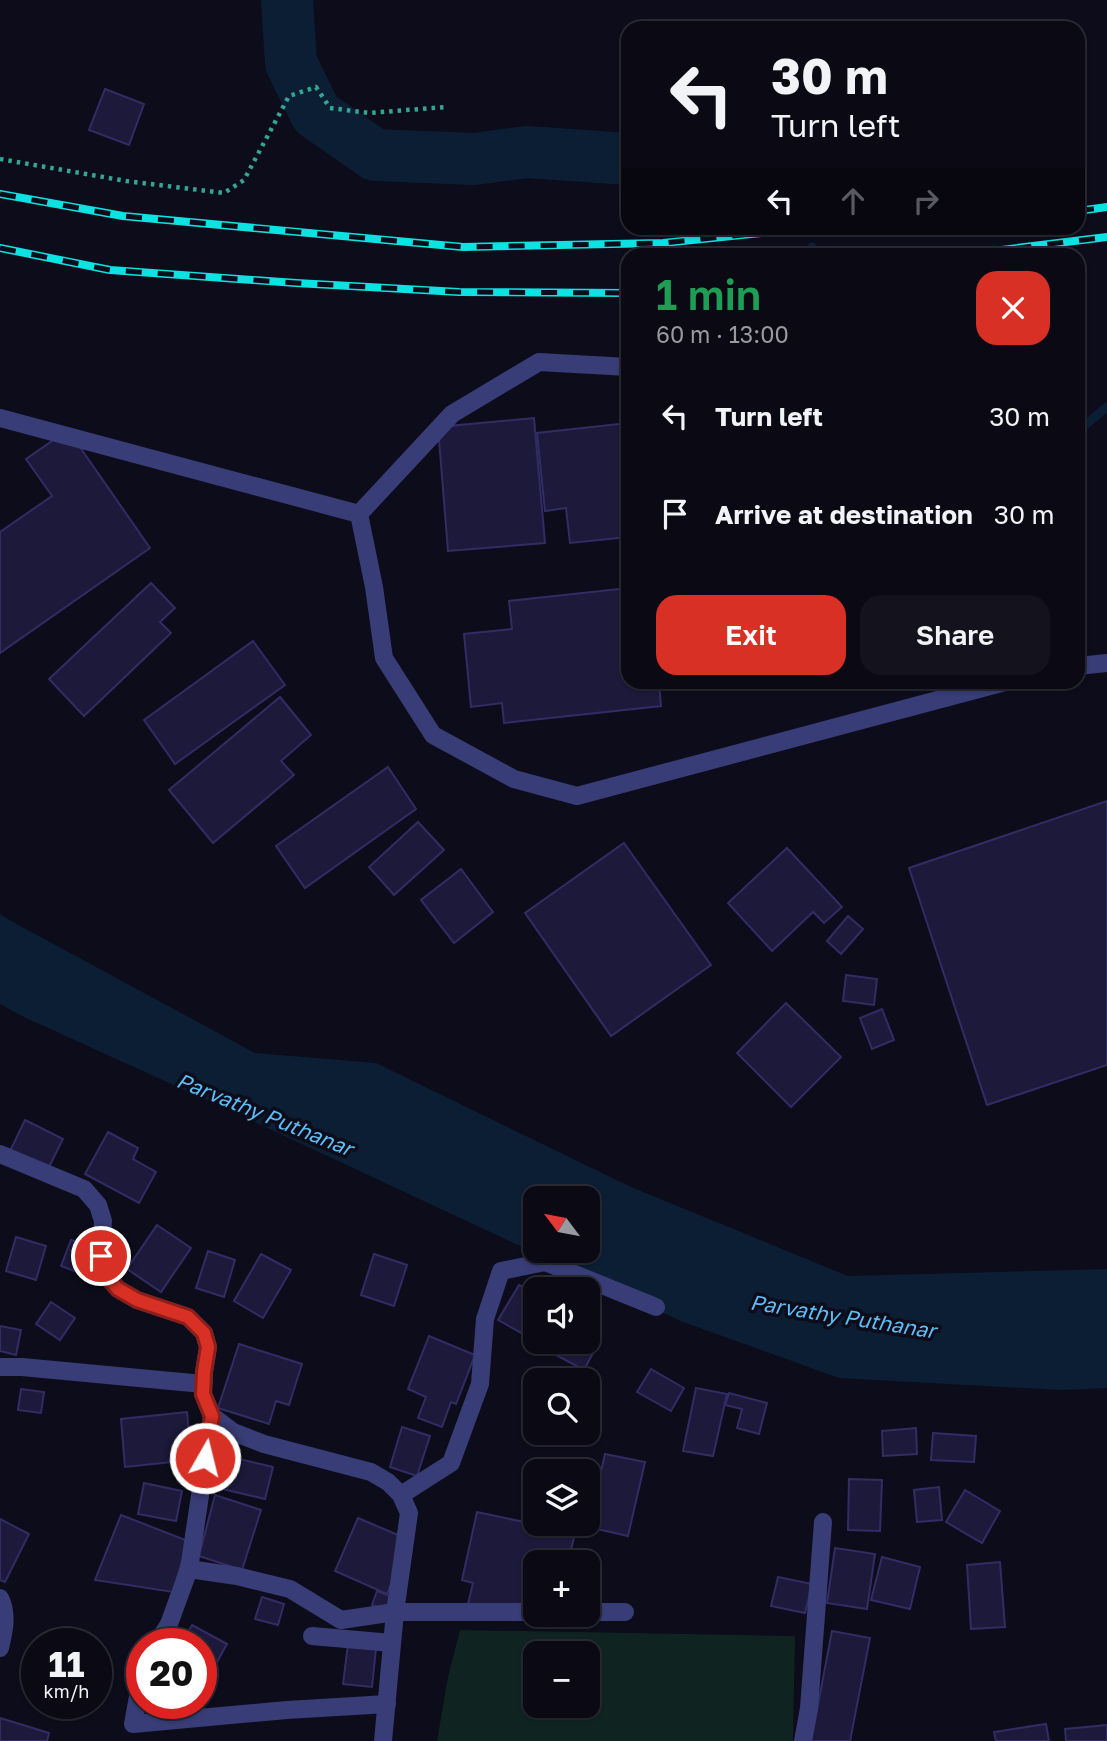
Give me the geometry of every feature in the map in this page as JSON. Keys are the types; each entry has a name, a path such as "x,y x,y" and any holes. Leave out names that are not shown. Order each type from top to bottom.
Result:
{"street":[{"path":"359,514 452,414 539,362 621,367"},
{"path":"0,418 359,514"},
{"path":"359,514 374,587 384,658 433,735 514,779 577,796 979,689"},
{"path":"1085,665 1107,663"},
{"path":"0,1154 84,1189 98,1205 103,1221 103,1272 118,1289 137,1300 188,1317 204,1333 208,1347 203,1394 212,1416 233,1432 264,1444 370,1472 388,1482 401,1495 409,1513 395,1612 383,1741"},
{"path":"401,1495 451,1463 480,1384 485,1319 502,1271 545,1262 656,1307"},
{"path":"0,1367 204,1384"},
{"path":"166,1628 189,1569 212,1416"},
{"path":"803,1741 809,1708 823,1522"},
{"path":"189,1569 237,1576 290,1589 341,1620 395,1612 523,1612"},
{"path":"0,1598 5,1616 0,1648"},
{"path":"600,1612 625,1612"},
{"path":"313,1636 392,1643"},
{"path":"217,1716 387,1704"},
{"path":"134,1719 133,1724 188,1719"}],"path":[{"path":"0,159 126,181 224,193 244,180 289,96 316,87 330,108 369,113 446,107"}],"green space":[{"path":"460,1630 795,1636 793,1741 437,1741 448,1677"}],"water":[{"name":"Parvathy Puthanar","path":"0,914 255,1053 376,1063 631,1187 848,1276 1107,1269 1107,1388 1060,1390 839,1378 683,1322 600,1283 600,1277 587,1277 559,1264 600,1264 600,1186 523,1186 523,1247 0,1004"}],"building":[{"path":"105,89 144,104 129,145 89,130"},
{"path":"534,418 545,543 448,551 438,427"},
{"path":"621,424 621,538 570,543 566,508 545,511 537,433"},
{"path":"68,430 150,548 0,653 0,532 52,496 26,459"},
{"path":"151,583 175,608 160,622 171,633 84,716 49,679"},
{"path":"621,589 621,689 660,689 661,706 504,723 502,703 471,707 464,634 512,629 509,601"},
{"path":"253,641 285,685 175,764 144,720"},
{"path":"280,697 311,735 281,761 294,775 213,843 169,790"},
{"path":"388,767 416,809 305,888 276,846"},
{"path":"1107,801 1107,1065 987,1105 909,868"},
{"path":"418,822 444,850 394,895 369,867"},
{"path":"624,843 711,965 611,1036 525,913"},
{"path":"787,848 842,907 824,923 813,912 772,951 728,903"},
{"path":"461,869 493,912 454,943 421,900"},
{"path":"848,916 863,929 841,954 827,941"},
{"path":"846,975 877,979 874,1005 843,1001"},
{"path":"786,1003 841,1057 791,1107 737,1053"},
{"path":"882,1009 894,1040 872,1049 860,1018"},
{"path":"25,1120 63,1139 47,1171 9,1153"},
{"path":"108,1132 138,1148 133,1159 156,1172 139,1203 85,1174"},
{"path":"157,1225 191,1248 161,1292 127,1269"},
{"path":"16,1237 46,1246 36,1280 6,1271"},
{"path":"71,1240 95,1249 85,1275 61,1266"},
{"path":"208,1251 235,1260 224,1297 196,1288"},
{"path":"261,1254 291,1270 263,1318 234,1301"},
{"path":"374,1254 407,1265 394,1306 361,1295"},
{"path":"519,1285 523,1287 523,1334 498,1320"},
{"path":"51,1302 75,1318 60,1340 36,1324"},
{"path":"0,1326 21,1330 16,1355 0,1351"},
{"path":"429,1336 475,1355 456,1404 451,1402 442,1427 418,1418 426,1397 408,1389"},
{"path":"239,1344 302,1364 289,1405 276,1401 269,1424 218,1408"},
{"path":"554,1354 592,1354 585,1368"},
{"path":"651,1369 684,1388 671,1411 637,1392"},
{"path":"696,1388 727,1394 713,1456 683,1451"},
{"path":"21,1389 44,1392 41,1413 18,1410"},
{"path":"729,1393 767,1403 759,1434 737,1428 742,1409 725,1405"},
{"path":"187,1412 191,1460 125,1467 121,1419"},
{"path":"402,1427 430,1436 417,1476 390,1467"},
{"path":"916,1428 917,1454 883,1456 882,1431"},
{"path":"933,1433 976,1436 974,1462 931,1460"},
{"path":"218,1454 273,1467 265,1499 210,1486"},
{"path":"605,1454 645,1462 628,1536 600,1530 600,1475"},
{"path":"849,1479 882,1480 880,1531 848,1530"},
{"path":"144,1483 182,1491 176,1521 138,1514"},
{"path":"939,1487 942,1520 917,1522 914,1490"},
{"path":"965,1490 1000,1511 982,1543 946,1522"},
{"path":"215,1495 261,1510 242,1570 199,1556"},
{"path":"477,1512 523,1522 523,1536 574,1536 571,1550 523,1550 523,1616 468,1604 473,1583 462,1580"},
{"path":"121,1515 188,1541 173,1592 95,1580"},
{"path":"358,1518 410,1540 387,1594 335,1571"},
{"path":"0,1519 29,1534 5,1582 0,1580"},
{"path":"835,1548 875,1554 867,1609 827,1603"},
{"path":"882,1557 920,1567 910,1609 871,1600"},
{"path":"1000,1562 1005,1627 971,1629 967,1565"},
{"path":"778,1577 812,1584 805,1613 771,1606"},
{"path":"377,1591 395,1598 389,1612 372,1605"},
{"path":"262,1597 284,1604 278,1625 255,1619"},
{"path":"832,1631 870,1638 850,1741 811,1741"},
{"path":"349,1636 377,1639 372,1687 343,1684"},
{"path":"217,1639 227,1644 217,1662"},
{"path":"0,1718 49,1733 47,1741 0,1741"},
{"path":"1046,1724 1049,1741 996,1741 994,1732"},
{"path":"1107,1725 1107,1741 1066,1741 1065,1729"}],"waterway":[{"path":"287,0 291,63 316,114 375,155 474,159 527,152 621,159"},
{"path":"1085,425 1107,407"}],"railway":[{"path":"0,194 123,216 463,247 663,243 742,235"},
{"path":"1085,210 1107,207"},
{"path":"1017,248 1107,237"},
{"path":"0,248 110,270 459,292 621,293"}],"route":[{"path":"101,1256 103,1272 118,1289 137,1300 188,1317 204,1333 208,1347 203,1394 212,1416 205,1458"}]}
